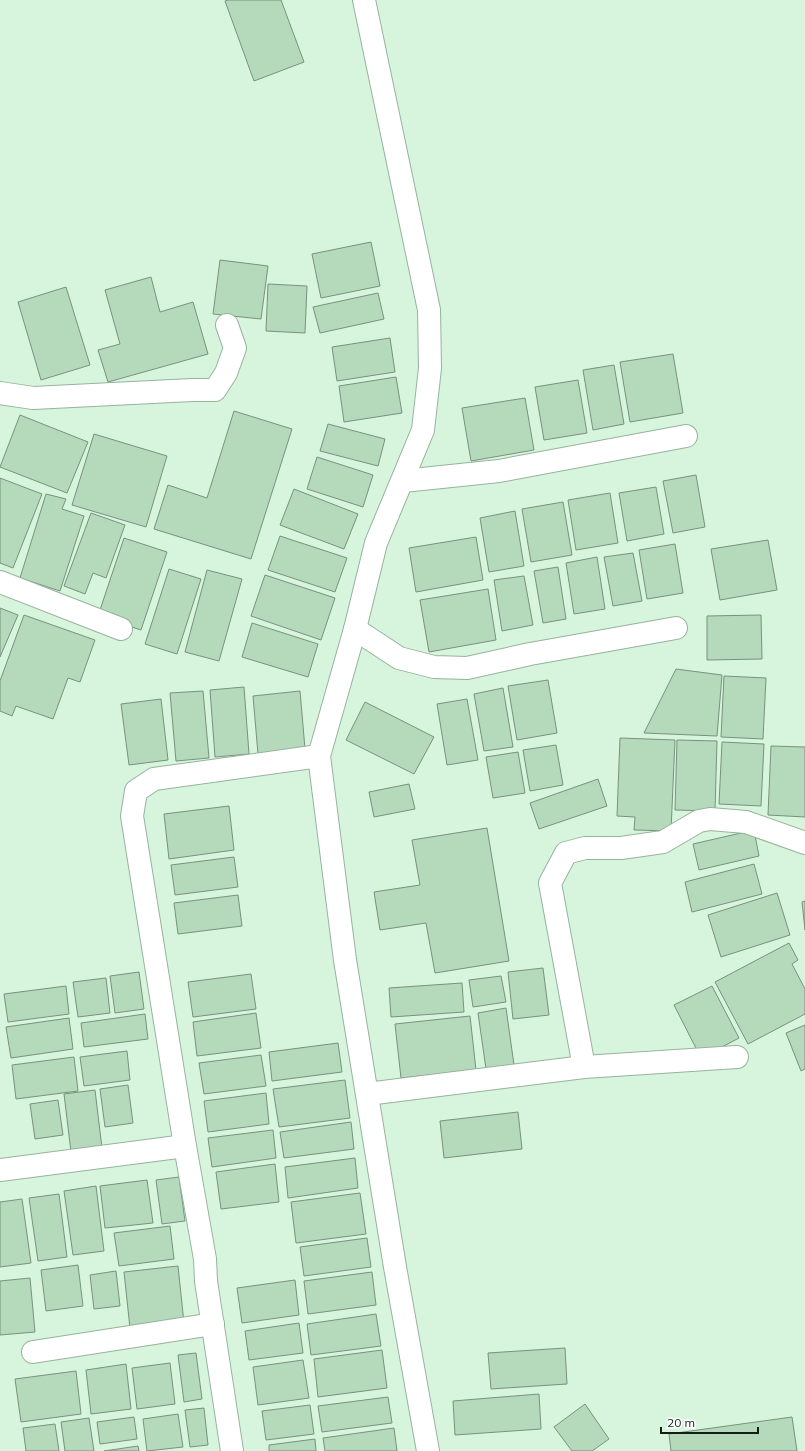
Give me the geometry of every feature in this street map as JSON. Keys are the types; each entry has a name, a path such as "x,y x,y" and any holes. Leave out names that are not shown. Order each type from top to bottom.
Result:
{"street":[{"path":"364,0 429,310 430,368 423,430 376,543 355,629 319,756 345,960 395,1267 428,1451"},
{"path":"0,393 33,398 214,390 226,373 235,348 227,325"},
{"path":"403,481 499,471 686,436"},
{"path":"0,582 121,629"},
{"path":"355,629 399,658 434,667 467,668 530,654 676,628"},
{"path":"232,1451 206,1281 205,1259 185,1146 132,816 136,791 154,779 319,756"},
{"path":"584,1067 550,883 566,853 585,848 621,848 663,842 699,822 710,819 746,822 805,843"},
{"path":"367,1094 584,1067 737,1057"},
{"path":"0,1170 185,1146"},
{"path":"33,1352 213,1324"}],"building":[{"path":"281,0 304,62 254,81 225,1"},
{"path":"371,242 380,286 321,298 312,254"},
{"path":"220,260 268,266 261,319 213,314"},
{"path":"151,277 160,312 193,302 208,354 108,382 98,350 120,344 105,290"},
{"path":"268,284 307,286 305,333 266,331"},
{"path":"66,287 90,365 41,380 18,302"},
{"path":"378,293 384,319 320,333 313,307"},
{"path":"390,338 395,372 337,381 332,347"},
{"path":"673,354 683,413 630,422 620,362"},
{"path":"614,365 624,424 593,430 583,370"},
{"path":"396,377 402,413 344,422 339,386"},
{"path":"578,380 587,433 544,440 535,387"},
{"path":"525,398 534,450 471,461 462,408"},
{"path":"234,411 292,429 251,559 154,529 168,485 207,498"},
{"path":"20,415 88,442 67,493 0,467"},
{"path":"328,424 385,439 378,466 320,451"},
{"path":"94,434 167,456 146,527 72,505"},
{"path":"317,457 373,475 363,507 307,489"},
{"path":"696,475 705,527 673,533 663,481"},
{"path":"0,478 42,494 13,568 0,563"},
{"path":"656,487 664,534 627,541 619,493"},
{"path":"294,489 358,514 344,549 280,525"},
{"path":"610,493 618,543 576,550 568,500"},
{"path":"46,494 66,499 62,509 84,516 60,591 20,578"},
{"path":"563,502 572,555 531,562 522,509"},
{"path":"515,511 524,566 489,572 480,518"},
{"path":"91,513 125,525 106,578 93,573 85,594 64,586"},
{"path":"280,536 347,558 335,592 268,570"},
{"path":"476,537 483,580 416,592 409,548"},
{"path":"124,538 167,552 141,630 98,616"},
{"path":"768,540 777,590 720,600 711,549"},
{"path":"675,544 683,593 647,599 639,550"},
{"path":"633,553 642,601 613,606 604,557"},
{"path":"597,557 605,609 574,614 566,563"},
{"path":"558,567 566,619 543,623 534,571"},
{"path":"169,569 201,579 177,654 145,644"},
{"path":"207,570 242,579 219,661 185,652"},
{"path":"265,575 335,598 321,640 251,616"},
{"path":"524,576 533,625 502,631 494,580"},
{"path":"488,589 496,640 429,652 420,600"},
{"path":"0,608 18,615 0,657"},
{"path":"24,615 95,640 80,682 68,678 53,719 16,706 12,716 0,711 0,681"},
{"path":"761,615 762,659 707,660 707,616"},
{"path":"252,623 318,644 308,677 242,657"},
{"path":"676,669 722,675 717,736 644,733"},
{"path":"724,676 766,678 763,739 721,737"},
{"path":"548,680 557,733 517,740 508,686"},
{"path":"244,687 249,754 215,757 210,690"},
{"path":"503,688 513,747 484,751 474,694"},
{"path":"203,691 209,758 176,761 170,693"},
{"path":"300,691 305,749 258,754 253,696"},
{"path":"161,699 168,760 129,765 121,704"},
{"path":"467,699 478,760 447,765 437,704"},
{"path":"365,702 434,737 414,774 346,740"},
{"path":"620,738 675,740 671,831 634,830 635,817 617,816"},
{"path":"677,740 717,741 715,811 675,810"},
{"path":"722,742 764,744 761,806 719,804"},
{"path":"556,745 563,785 530,791 523,750"},
{"path":"771,746 805,747 805,817 768,815"},
{"path":"518,752 525,793 493,798 486,757"},
{"path":"598,779 607,806 539,829 530,803"},
{"path":"409,784 415,809 374,817 369,792"},
{"path":"229,806 234,850 169,859 164,814"},
{"path":"487,828 509,961 435,973 426,923 380,930 374,892 420,885 412,840"},
{"path":"754,830 759,856 699,870 693,844"},
{"path":"234,857 238,887 175,895 171,865"},
{"path":"754,864 762,894 692,912 685,882"},
{"path":"777,893 790,935 721,957 708,915"},
{"path":"238,895 242,926 178,934 174,903"},
{"path":"805,901 805,930 802,902"},
{"path":"789,943 798,960 792,964 805,989 805,1014 748,1044 715,982"},
{"path":"543,968 549,1015 513,1019 508,972"},
{"path":"139,972 144,1009 115,1013 110,976"},
{"path":"251,974 256,1009 193,1017 188,982"},
{"path":"501,976 506,1002 473,1007 469,980"},
{"path":"106,978 110,1013 78,1017 73,982"},
{"path":"462,983 464,1012 391,1017 389,988"},
{"path":"66,986 69,1014 8,1022 4,994"},
{"path":"712,986 739,1038 701,1058 674,1005"},
{"path":"506,1008 514,1065 486,1069 478,1013"},
{"path":"256,1013 261,1048 197,1056 193,1022"},
{"path":"145,1014 148,1039 84,1047 81,1023"},
{"path":"470,1016 476,1070 401,1078 395,1024"},
{"path":"69,1018 73,1049 11,1058 6,1027"},
{"path":"805,1025 805,1069 801,1071 786,1033"},
{"path":"338,1043 342,1072 272,1081 269,1052"},
{"path":"127,1051 130,1080 84,1086 80,1057"},
{"path":"261,1055 266,1086 204,1094 199,1063"},
{"path":"74,1057 78,1091 16,1099 12,1065"},
{"path":"345,1080 350,1118 279,1127 273,1089"},
{"path":"128,1085 133,1123 105,1127 100,1089"},
{"path":"95,1090 102,1148 71,1152 64,1094"},
{"path":"266,1093 269,1124 208,1132 204,1101"},
{"path":"58,1100 63,1135 35,1139 30,1104"},
{"path":"518,1112 522,1149 444,1158 440,1121"},
{"path":"351,1122 354,1149 284,1158 280,1132"},
{"path":"273,1130 276,1158 212,1167 208,1138"},
{"path":"355,1158 358,1188 288,1198 285,1167"},
{"path":"275,1164 279,1202 221,1209 216,1172"},
{"path":"179,1177 185,1221 162,1224 156,1180"},
{"path":"147,1180 153,1223 105,1228 100,1186"},
{"path":"96,1186 104,1251 73,1255 64,1191"},
{"path":"360,1193 366,1234 296,1243 291,1202"},
{"path":"59,1194 67,1257 38,1261 29,1198"},
{"path":"22,1199 31,1263 0,1267 0,1202"},
{"path":"170,1226 174,1259 119,1266 114,1233"},
{"path":"367,1238 371,1267 304,1276 300,1247"},
{"path":"78,1265 83,1306 46,1311 41,1270"},
{"path":"178,1266 184,1323 130,1328 124,1272"},
{"path":"116,1271 120,1306 94,1309 90,1275"},
{"path":"372,1272 376,1305 308,1314 304,1281"},
{"path":"30,1278 35,1332 0,1335 0,1281"},
{"path":"295,1280 299,1315 242,1323 237,1288"},
{"path":"376,1314 381,1346 311,1355 307,1324"},
{"path":"299,1323 303,1353 249,1360 245,1331"},
{"path":"565,1348 567,1384 491,1389 488,1353"},
{"path":"382,1350 387,1388 318,1397 314,1359"},
{"path":"196,1353 202,1399 184,1402 178,1355"},
{"path":"303,1360 309,1398 258,1405 253,1367"},
{"path":"170,1363 175,1404 137,1409 132,1368"},
{"path":"126,1364 131,1409 91,1414 86,1370"},
{"path":"76,1371 81,1414 21,1422 15,1379"},
{"path":"539,1394 541,1429 455,1435 453,1401"},
{"path":"388,1397 392,1423 322,1432 318,1406"},
{"path":"585,1404 609,1439 592,1451 572,1451 554,1427"},
{"path":"310,1405 314,1434 266,1440 262,1411"},
{"path":"204,1408 208,1445 190,1447 185,1410"},
{"path":"178,1414 183,1447 147,1451 143,1419"},
{"path":"134,1417 137,1439 100,1444 97,1422"},
{"path":"792,1417 797,1451 671,1451 669,1434"},
{"path":"89,1418 94,1451 65,1451 61,1422"},
{"path":"55,1424 59,1451 26,1451 23,1428"},
{"path":"394,1428 397,1451 325,1451 323,1438"},
{"path":"315,1439 316,1451 269,1451 269,1445"},
{"path":"138,1446 139,1451 104,1451"}]}
